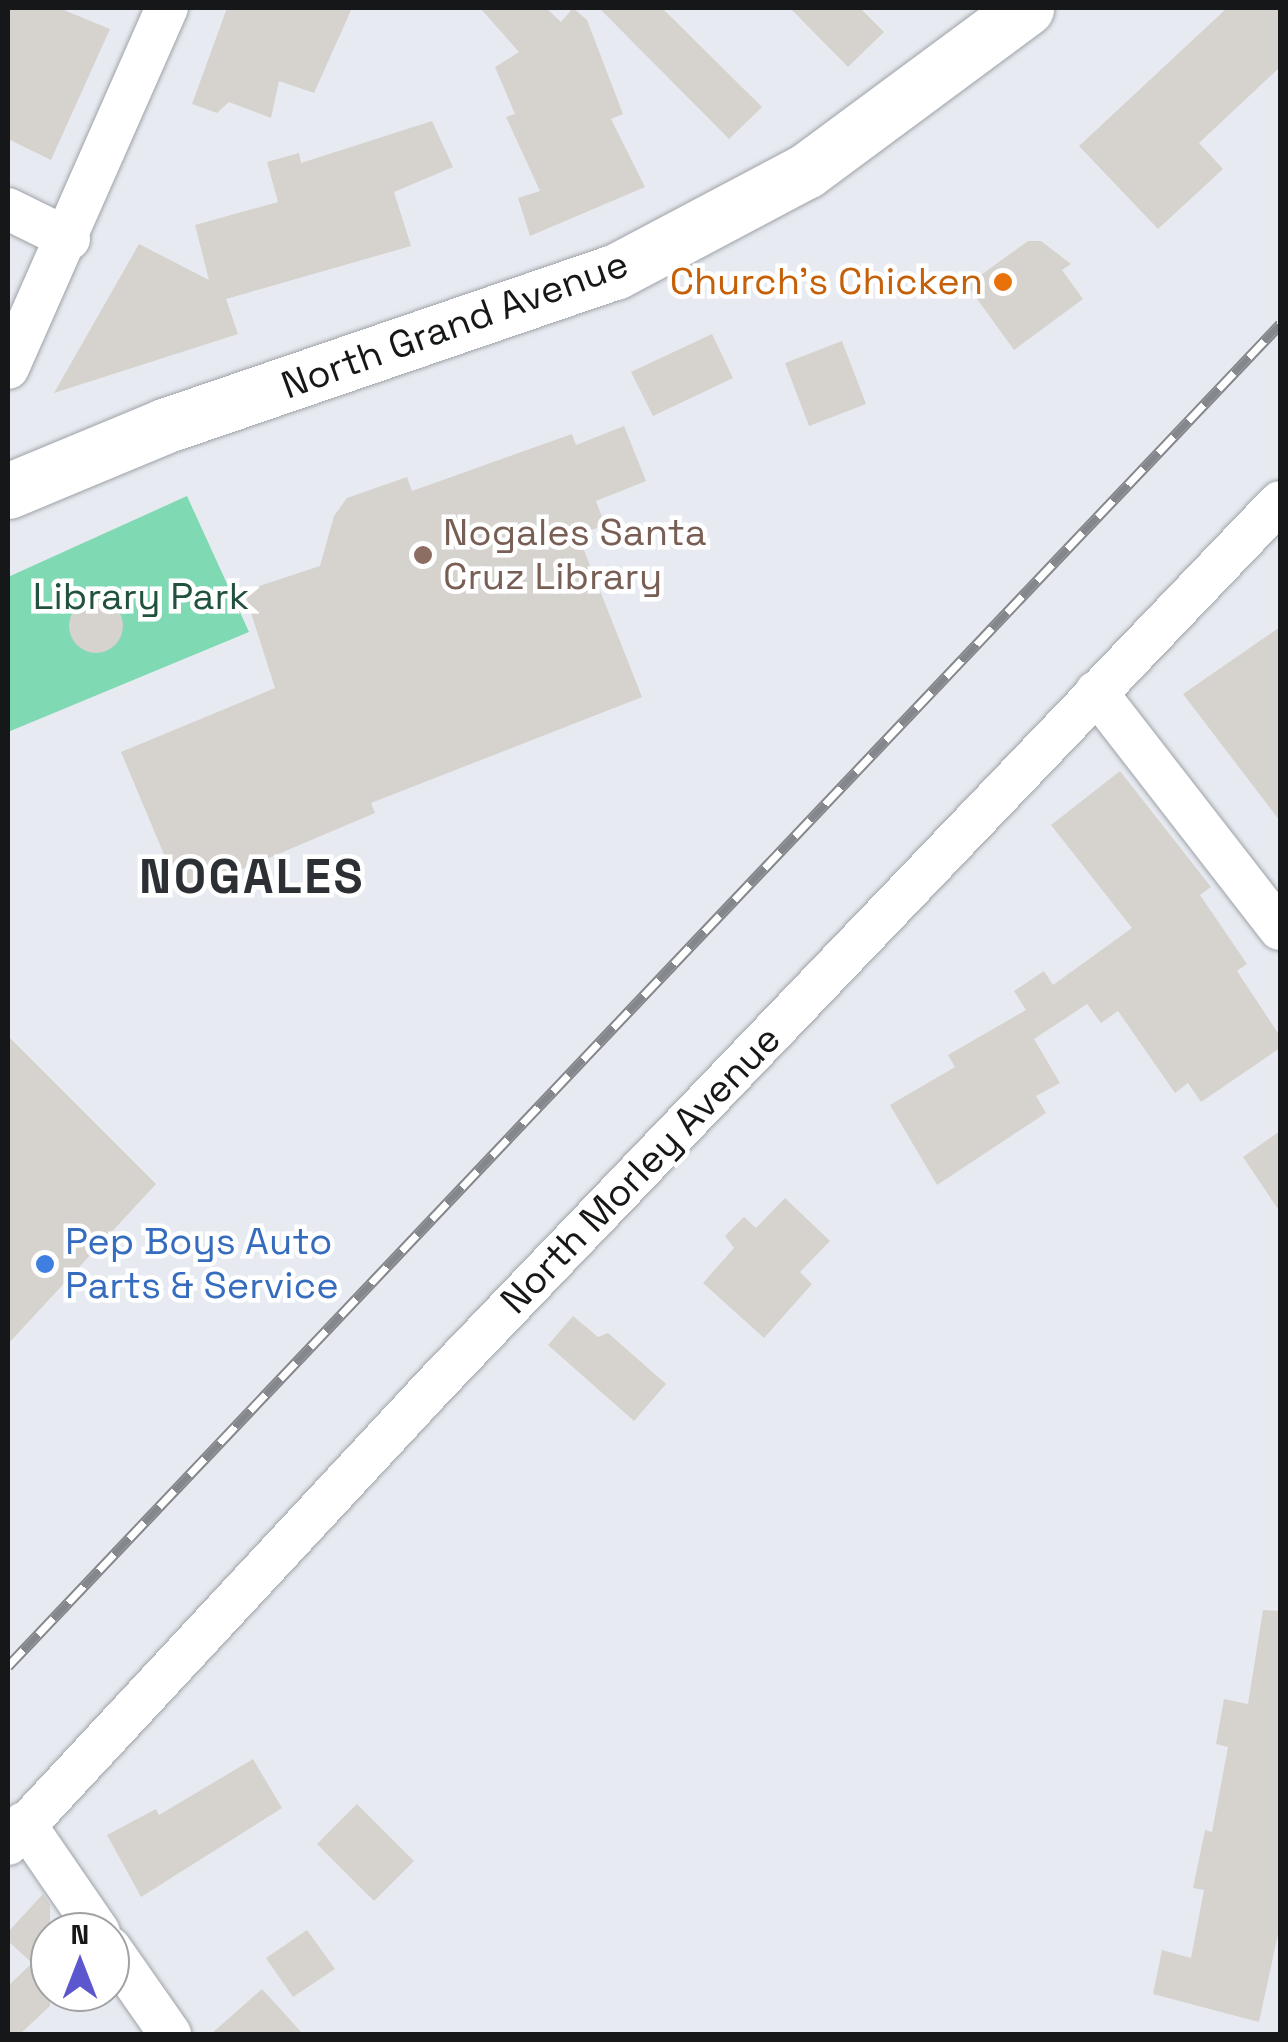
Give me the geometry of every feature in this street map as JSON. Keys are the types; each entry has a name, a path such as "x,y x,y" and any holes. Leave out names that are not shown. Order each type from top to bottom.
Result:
{"main road":[{"name":"North Grand Avenue","path":"9,478 615,272 806,170 1026,8"}],"street":[{"path":"8,368 68,240 167,8"},
{"path":"8,209 68,240"},
{"name":"North Morley Avenue","path":"16,1834 1280,502"},
{"path":"1096,692 1280,929"},
{"path":"16,1834 82,1912"},
{"path":"130,1977 170,2034"}],"green space":[{"name":"Library Park","path":"187,496 249,632 8,732 8,577"}],"building":[{"path":"8,8 59,8 110,29 51,160 8,139"},
{"path":"227,8 352,8 314,93 279,81 271,118 229,102 217,113 192,104"},
{"path":"480,8 546,8 561,22 573,8 587,20 623,114 611,119 645,187 530,236 518,198 540,191 506,117 515,114 495,67 519,52"},
{"path":"599,8 662,8 762,107 729,139"},
{"path":"790,8 860,8 884,32 848,67"},
{"path":"1227,8 1280,8 1280,67 1199,143 1223,169 1158,229 1079,146"},
{"path":"432,121 453,167 394,192 411,246 226,299 238,334 54,393 139,244 209,280 195,225 278,202 267,162 299,153 301,163"},
{"path":"1028,241 1041,241 1071,264 1062,270 1083,299 1014,350 967,285"},
{"path":"712,334 733,378 653,416 631,372"},
{"path":"842,341 866,404 809,426 785,363"},
{"path":"624,426 646,481 596,501 605,525 578,535 642,697 371,803 375,813 181,895 121,752 275,688 244,591 320,566 334,516 347,498 407,477 412,491 572,434 576,445"},
{"path":"96,599 115,607 123,626 115,645 96,653 77,645 69,626 77,607"},
{"path":"1280,627 1280,821 1183,694"},
{"path":"1120,771 1211,887 1200,895 1247,964 1237,971 1280,1036 1280,1048 1201,1102 1188,1083 1175,1093 1118,1011 1101,1023 1087,1004 1034,1039 1060,1083 1036,1096 1046,1113 937,1185 890,1105 955,1067 948,1055 1026,1010 1014,991 1044,971 1053,985 1132,928 1051,825"},
{"name":"Pep Boys Auto Parts & Service","path":"8,1036 156,1184 8,1344"},
{"path":"1280,1131 1280,1212 1243,1157"},
{"path":"785,1198 830,1241 800,1272 812,1284 764,1338 703,1283 734,1248 725,1236 744,1217 756,1228"},
{"path":"573,1316 598,1337 608,1333 666,1384 634,1421 548,1345"},
{"path":"1263,1610 1280,1611 1280,1925 1259,2022 1153,1994 1162,1950 1191,1958 1204,1890 1193,1888 1205,1830 1212,1832 1228,1747 1216,1744 1224,1699 1248,1704"},
{"path":"253,1759 282,1808 141,1897 107,1835 156,1809 159,1815"},
{"path":"357,1804 414,1861 374,1901 317,1844"},
{"path":"43,1894 50,1912 30,1912 30,1961 8,1941 8,1932"},
{"path":"307,1930 335,1969 293,1997 266,1958"},
{"path":"30,1965 30,2012 44,2012 20,2034 8,2034 8,1986"},
{"path":"262,1989 303,2034 211,2034"}],"railway":[{"path":"8,1666 1280,324"}],"place":[{"name":"Church's Chicken","path":"1003,282"},
{"name":"Nogales Santa Cruz Library","path":"423,555"},
{"name":"Pep Boys Auto Parts & Service","path":"45,1264"}],"district":[{"name":"NOGALES","path":"252,877"}]}
